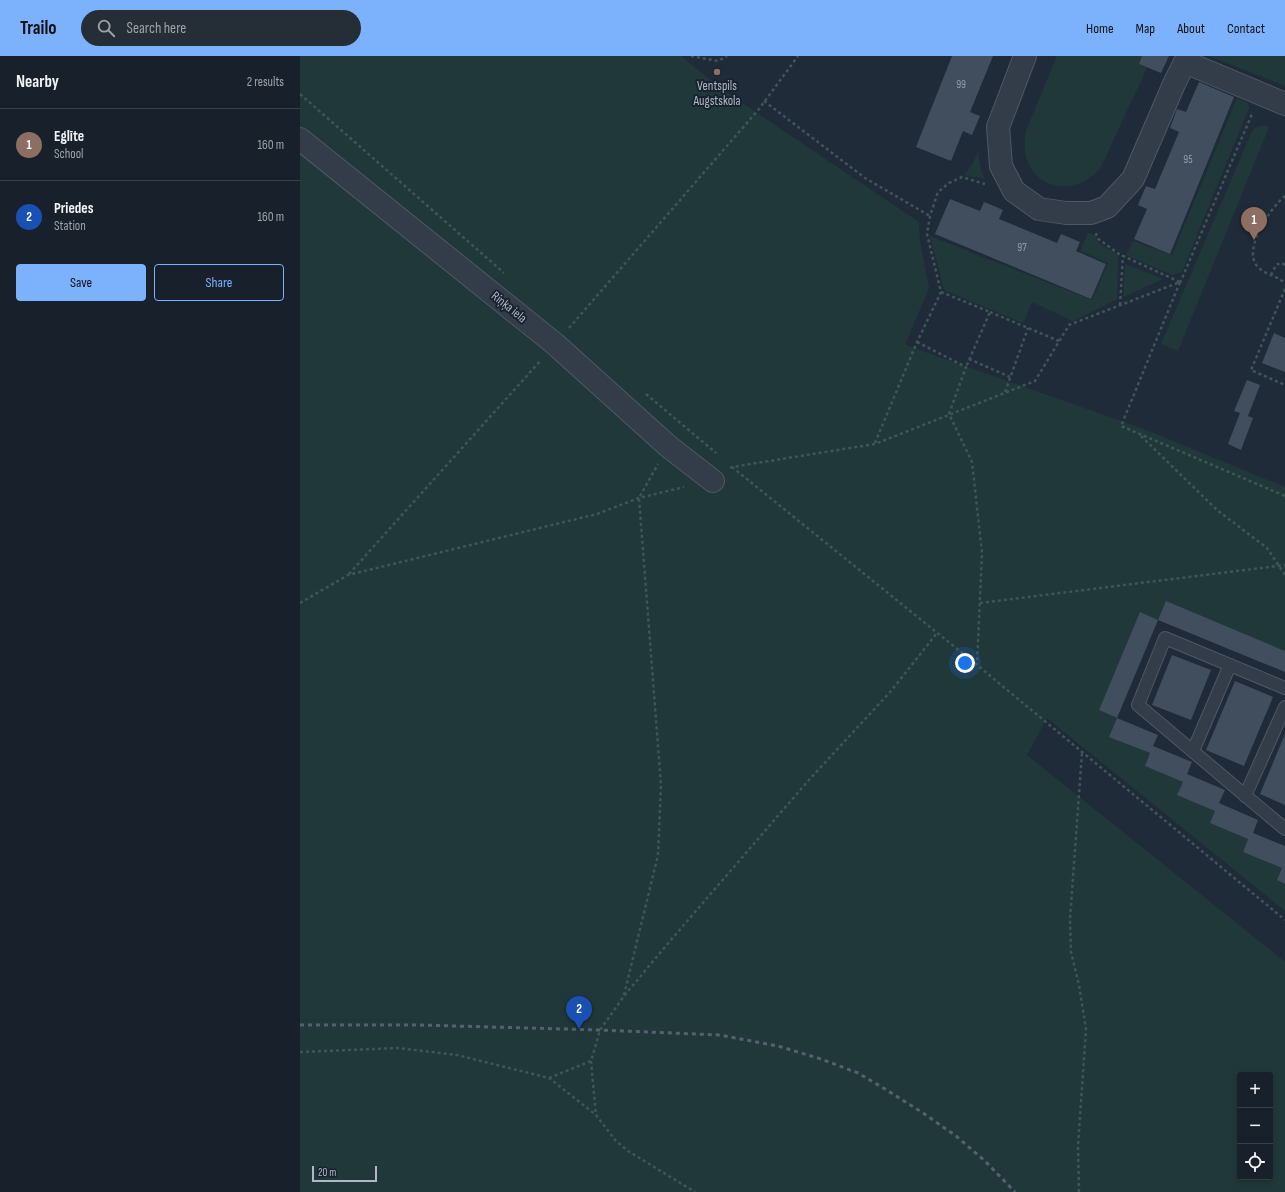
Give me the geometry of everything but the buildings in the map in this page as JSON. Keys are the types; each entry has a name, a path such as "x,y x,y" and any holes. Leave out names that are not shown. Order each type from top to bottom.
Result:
{"street":[{"path":"1025,56 998,127 1001,166 1014,191 1039,209 1066,213 1091,213 1107,207 1133,180 1185,62 1285,104"},
{"name":"Riņķa iela","path":"300,139 562,336 668,446 712,481"}],"lane":[{"path":"1285,688 1165,638 1138,705 1285,829"},
{"path":"1193,751 1230,665"},
{"path":"1246,796 1285,707"}],"path":[{"path":"691,56 718,61 727,56"},
{"path":"348,575 562,336 764,101 798,56"},
{"path":"300,94 509,277"},
{"path":"1261,94 1121,426 1285,496"},
{"path":"764,101 865,178 930,216"},
{"path":"875,444 916,342 941,292 927,234 930,216 938,192 949,183 962,177 989,185"},
{"path":"1285,196 1280,200 1261,227 1256,238 1254,248 1254,263 1259,269 1282,280 1285,284"},
{"path":"1091,213 1097,238 1118,254 1180,282"},
{"path":"1120,306 1123,255"},
{"path":"1271,275 1276,265 1281,263 1285,265"},
{"path":"1179,287 1180,282"},
{"path":"300,603 348,575 597,514 639,498 712,481 732,467 875,444 1035,381 1069,325 1180,282"},
{"path":"1285,289 1251,370 1285,385"},
{"path":"941,292 1059,341"},
{"path":"977,665 982,553 972,462 950,414 966,366 990,312"},
{"path":"562,336 563,324"},
{"path":"1005,392 1028,328"},
{"path":"916,342 966,366"},
{"path":"969,359 1010,377"},
{"path":"641,390 720,456"},
{"path":"1140,434 1217,510 1267,548 1285,575"},
{"path":"624,996 658,855 660,784 639,498 668,446"},
{"path":"726,462 977,665 1285,920"},
{"path":"980,603 1285,565"},
{"path":"596,1115 591,1061 600,1030 624,996 808,781 891,691 937,633"},
{"path":"1079,1192 1078,1146 1086,1029 1079,985 1071,952 1070,919 1082,753"},
{"path":"300,1052 398,1048 457,1055 549,1078 596,1115 616,1141 628,1151 694,1192"},
{"path":"549,1078 591,1061"}],"green space":[{"path":"300,56 681,56 720,88 919,222 920,241 929,288 905,345 1144,429 1285,487 1285,651 1166,602 1158,620 1140,613 1099,710 1117,718 1110,737 1150,753 1145,766 1183,782 1178,794 1215,811 1210,823 1248,839 1243,852 1282,868 1277,880 1285,884 1285,911 1047,718 1027,755 1285,962 1285,1192 300,1192"},
{"path":"1057,56 1142,56 1139,64 1147,68 1100,169 1086,180 1072,186 1058,186 1045,182 1035,173 1028,161 1025,146 1027,128"},
{"path":"1209,56 1285,56 1285,86"},
{"path":"1237,98 1248,103 1249,108 1182,272 1172,275 1126,255 1133,241 1172,255"},
{"path":"1263,125 1269,127 1178,351 1161,344 1253,129"},
{"path":"978,152 981,171 985,179 964,175 972,165"},
{"path":"1088,233 1095,235 1099,243 1118,255 1117,299 1073,321 1032,302 1023,323 944,290 930,236 1092,300 1108,263 1080,251"},
{"path":"1125,264 1163,279 1123,297"}],"railway":[{"path":"300,1025 419,1025 720,1035 778,1046 821,1059 858,1073 885,1089 956,1136 985,1161 1015,1192"}],"place":[{"name":"Ventspils Augstskola","path":"717,72"},
{"name":"Eglīte","path":"1254,240"},
{"name":"Priedes","path":"579,1029"}]}
